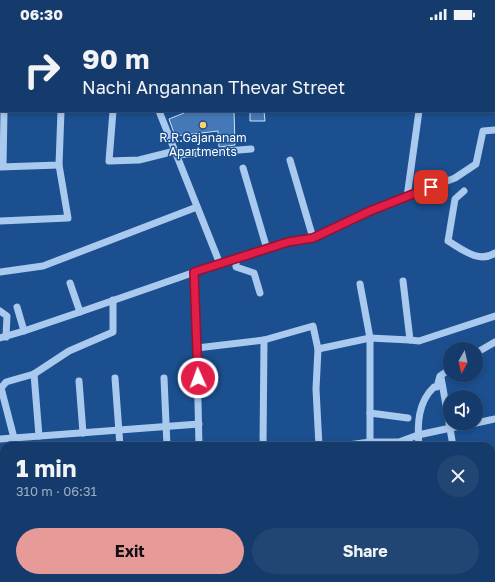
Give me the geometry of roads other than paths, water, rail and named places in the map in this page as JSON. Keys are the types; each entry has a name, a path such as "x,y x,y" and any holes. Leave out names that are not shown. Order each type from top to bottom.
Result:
{"street":[{"path":"4,112 2,167 59,165"},
{"path":"0,221 68,218 59,165 61,112"},
{"path":"113,112 109,161 140,160 176,153 251,149"},
{"path":"159,112 220,264"},
{"path":"407,197 419,112"},
{"path":"0,311 7,316 3,337 194,272 288,242 313,238 370,211 455,178 476,164 483,131 495,130"},
{"path":"290,160 313,238"},
{"path":"243,168 267,249"},
{"path":"464,191 456,199 448,241 474,257 491,256 495,253"},
{"path":"0,272 43,266 197,207"},
{"path":"236,259 236,266 254,273 260,293"},
{"path":"194,272 200,442"},
{"path":"403,281 410,340"},
{"path":"70,283 80,312"},
{"path":"360,284 370,338 370,442 399,442 418,435 443,430"},
{"path":"14,438 1,388 6,382 34,374 69,351 113,332 112,300"},
{"path":"17,307 24,331"},
{"path":"318,349 370,338 419,341 495,316"},
{"path":"197,348 264,340 313,326 318,349 316,389 319,442"},
{"path":"263,442 264,340"},
{"path":"483,349 495,342"},
{"path":"34,374 39,436"},
{"path":"419,442 420,408 424,397 434,387 437,387 440,376 443,374"},
{"path":"440,376 443,392"},
{"path":"115,378 120,442"},
{"path":"164,378 167,442"},
{"path":"79,381 83,433"},
{"path":"370,414 408,418"},
{"path":"483,421 495,419"},
{"path":"0,439 199,424"},
{"path":"450,430 452,442"}],"place":[{"name":"R.R.Gajananam Apartments","path":"203,125"}]}
